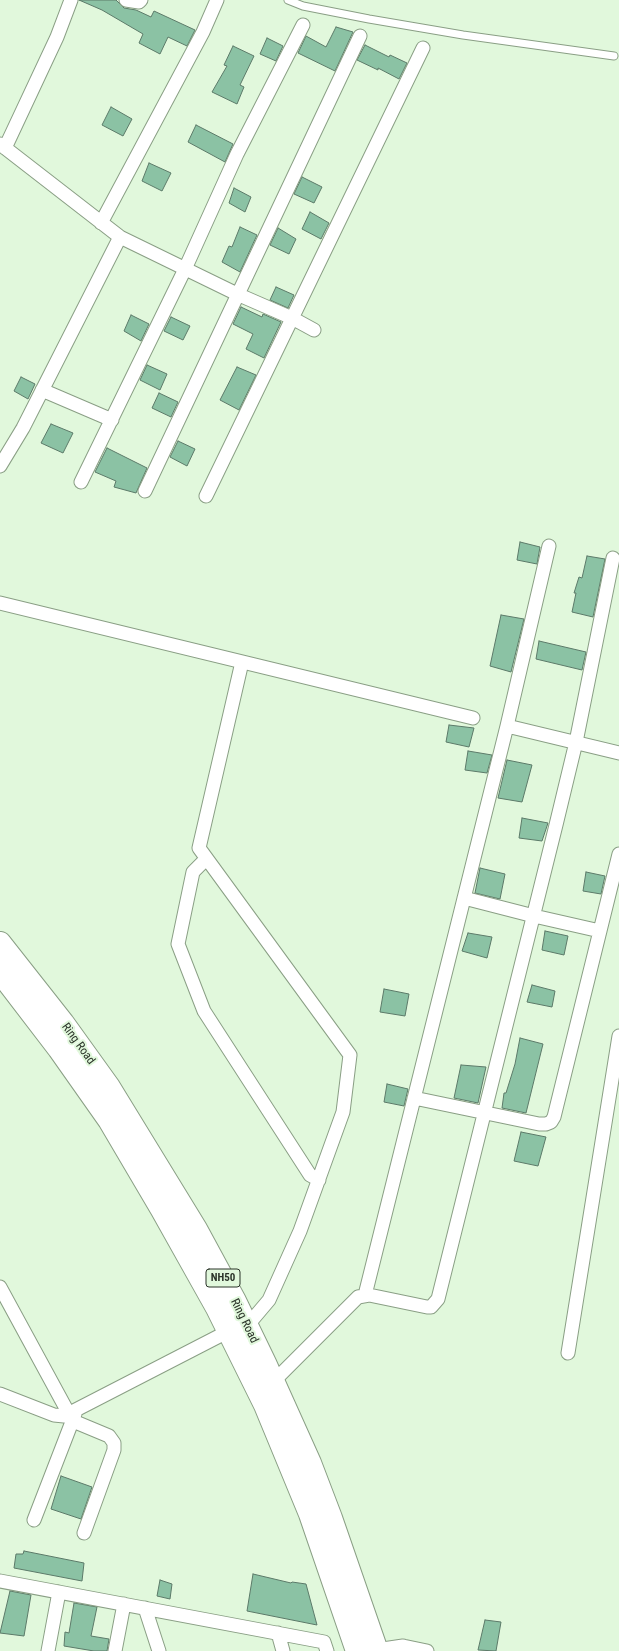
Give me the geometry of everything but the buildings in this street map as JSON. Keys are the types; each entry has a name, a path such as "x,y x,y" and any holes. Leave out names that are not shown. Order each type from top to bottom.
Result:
{"highway":[{"name":"Ring Road","path":"0,943 63,1023 109,1087 196,1229 238,1328 265,1405 310,1514 370,1651"},
{"name":"Ring Road","path":"0,972 59,1049 109,1120 218,1308 238,1328 273,1382 310,1463 331,1518 370,1651"}],"street":[{"path":"71,0 58,37 2,146 120,237 237,294 292,318 314,330"},
{"path":"126,0 139,2 141,0"},
{"path":"101,223 203,32 217,0"},
{"path":"81,482 185,269 237,154 302,25"},
{"path":"145,491 360,36"},
{"path":"206,496 423,48"},
{"path":"0,466 23,428 120,237"},
{"path":"42,390 112,420"},
{"path":"365,1295 507,726 549,546"},
{"path":"273,1382 355,1300 365,1295 431,1307 438,1299 576,742 614,558"},
{"path":"0,603 473,718"},
{"path":"0,1394 54,1415 73,1415 238,1328 269,1300 300,1231 343,1112 350,1055 199,848 242,662"},
{"path":"507,726 619,753"},
{"path":"414,1098 539,1124 551,1122 554,1117 619,854"},
{"path":"206,859 193,872 178,944 204,1011 310,1175 319,1180"},
{"path":"464,898 600,931"},
{"path":"568,1353 619,1036"},
{"path":"0,1287 73,1415 109,1436 114,1443 114,1450 84,1533"},
{"path":"34,1520 73,1415"},
{"path":"0,1580 324,1642 327,1651"},
{"path":"48,1651 59,1592"},
{"path":"115,1651 124,1604"},
{"path":"145,1608 158,1651"},
{"path":"278,1633 283,1651"},
{"path":"370,1651 404,1649 427,1651"}],"lane":[{"path":"288,0 318,9 463,35 614,56"}]}
